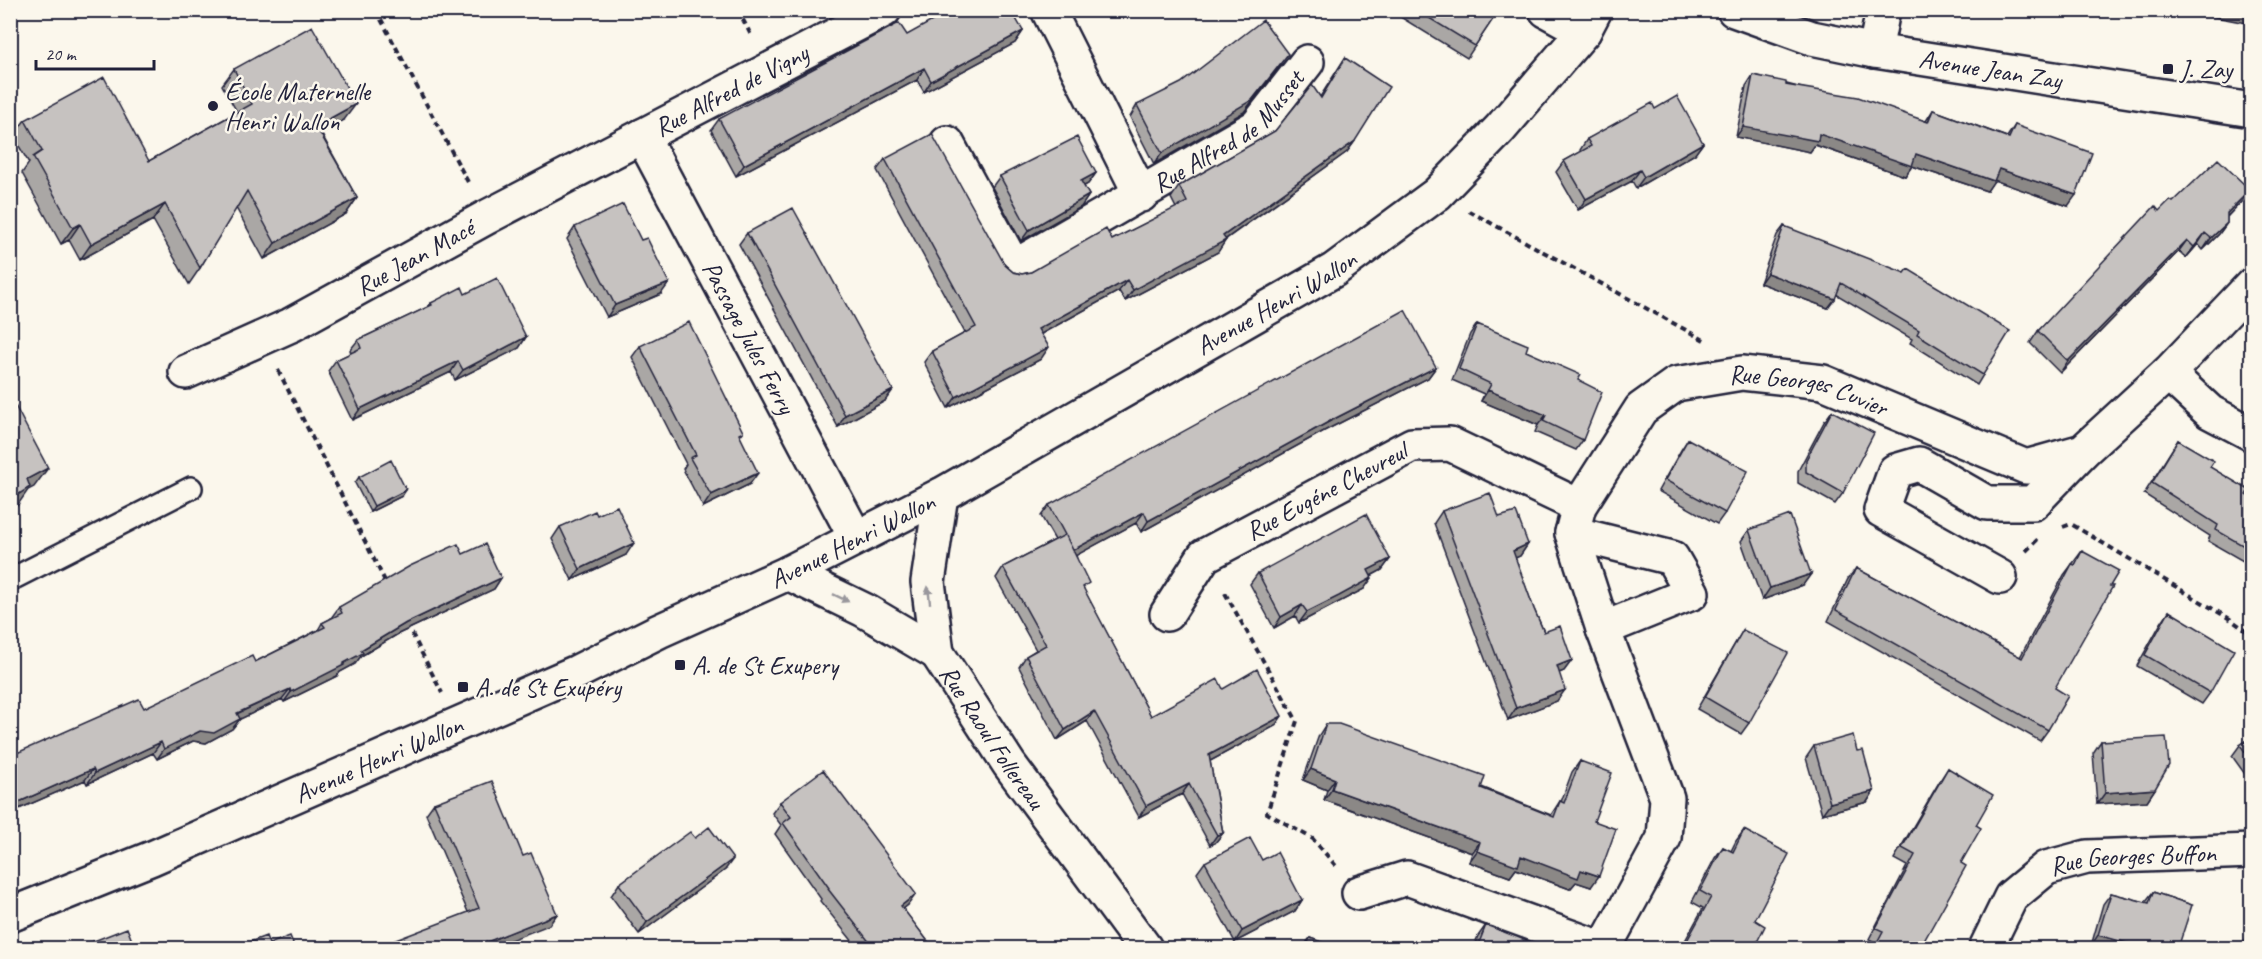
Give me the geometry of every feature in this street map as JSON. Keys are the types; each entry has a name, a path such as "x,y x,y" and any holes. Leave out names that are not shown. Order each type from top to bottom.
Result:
{"street":[{"name":"Rue Alfred de Vigny","path":"642,136 884,10"},
{"name":"Rue Alfred de Musset","path":"1048,10 1142,195"},
{"path":"1546,10 1589,21"},
{"name":"Avenue Jean Zay","path":"1734,10 1812,38 1875,51 2252,110"},
{"path":"1875,51 1882,10"},
{"name":"Avenue Henri Wallon","path":"10,915 152,858 577,672 659,631 789,573 941,495 1334,270 1437,194 1500,129 1589,21"},
{"name":"Rue Alfred de Musset","path":"947,143 1014,267 1142,195 1257,126 1307,62"},
{"name":"Rue Jean Macé","path":"186,372 261,338 642,136"},
{"name":"Passage Jules Ferry","path":"642,136 856,538"},
{"name":"Rue Georges Cuvier","path":"2000,577 1881,510 1895,471 1919,464 1987,503 2033,503 2083,451 2168,373 2252,285"},
{"name":"Rue Georges Cuvier","path":"1576,520 1641,409 1676,384 1742,373 1823,382 2026,467 2083,451"},
{"path":"2168,373 2210,412 2252,434"},
{"name":"Rue Eugéne Chevreul","path":"1167,614 1204,556 1412,445 1450,444 1576,520 1672,558 1692,593 1603,629"},
{"name":"Rue Raoul Follereau","path":"941,495 928,582 937,653 1010,764 1145,948"},
{"path":"1359,893 1407,878 1603,948 1664,838 1667,798 1603,629 1576,520"},
{"path":"789,573 864,610 937,653"},
{"name":"Rue Georges Buffon","path":"1986,948 2011,897 2046,868 2087,857 2251,851"}],"lane":[{"path":"10,580 191,488"}],"path":[{"path":"376,10 487,217"},
{"path":"716,15 725,10"},
{"path":"1437,194 1708,343 1742,373"},
{"path":"261,338 386,584"},
{"path":"2061,528 2071,524 2230,619 2252,635"},
{"path":"2000,577 2040,537"},
{"path":"1204,556 1297,721 1267,813 1313,839 1359,893"},
{"path":"403,616 457,723"}],"building":[{"path":"952,10 1011,10 1023,31 931,81 924,68 744,165 719,119 899,23 907,35"},
{"path":"1416,10 1499,10 1475,46"},
{"path":"1263,20 1288,54 1252,100 1162,153 1137,105 1181,83"},
{"name":"École Maternelle Henri Wallon","path":"312,26 356,104 316,126 357,198 275,243 247,191 200,268 165,204 91,244 80,224 73,228 33,157 42,151 25,120 104,77 149,161 252,104 234,69"},
{"path":"1345,58 1389,87 1355,141 1223,236 1226,240 1133,290 1127,280 1038,329 1049,347 956,397 932,351 976,327 885,159 932,134 1005,265 1013,272 1022,274 1031,272 1106,229 1112,240 1187,202 1179,186 1275,131 1312,85 1321,98"},
{"path":"1753,75 1786,82 1786,85 1858,97 1928,122 1933,110 2009,138 2015,125 2092,153 2076,195 1999,169 1994,181 1916,154 1912,166 1819,134 1818,141 1743,127"},
{"path":"1677,96 1703,143 1644,177 1640,170 1586,199 1564,161 1591,146 1587,139 1652,103 1655,109"},
{"path":"1077,137 1096,173 1081,181 1089,195 1029,230 1000,176"},
{"path":"2218,159 2250,190 2227,213 2227,223 2211,238 2205,233 2194,247 2187,240 2068,361 2038,331 2155,206 2159,211 2170,200 2173,202"},
{"path":"623,204 641,240 647,238 669,283 615,305 575,227"},
{"path":"793,208 893,390 845,415 747,233"},
{"path":"1784,226 1905,273 1908,269 2010,331 1983,375 1917,334 1919,330 1841,283 1835,299 1767,273"},
{"path":"497,278 526,337 463,370 458,361 360,409 336,360 361,348 358,340 432,305 431,303 462,287 465,294"},
{"path":"1405,310 1436,367 1332,420 1148,521 1144,512 1073,550 1066,536 1089,583 1083,587 1151,716 1218,679 1223,689 1257,669 1282,716 1209,755 1223,833 1217,835 1189,784 1146,806 1094,711 1065,730 1026,656 1046,645 1003,567 1065,535 1049,505"},
{"path":"689,322 743,432 739,434 758,473 711,495 690,458 696,455 640,346"},
{"path":"1477,324 1528,345 1526,351 1581,375 1578,380 1602,392 1583,440 1543,421 1546,415 1488,390 1491,384 1459,369"},
{"path":"11,398 48,468 27,479 30,487 10,500"},
{"path":"1832,411 1874,433 1843,493 1806,472 1806,460"},
{"path":"1688,439 1748,471 1725,513 1665,480"},
{"path":"2178,440 2214,461 2210,467 2249,490 2246,495 2252,499 2251,550 2216,530 2218,525 2152,483"},
{"path":"391,460 406,490 374,506 359,477"},
{"path":"1490,493 1499,517 1516,512 1528,544 1513,551 1534,609 1544,632 1560,626 1572,660 1557,666 1565,690 1516,708 1442,511"},
{"path":"617,506 634,543 580,569 560,527 595,511 597,515"},
{"path":"1366,514 1390,559 1368,570 1372,578 1339,596 1307,612 1302,605 1281,617 1258,573"},
{"path":"1790,515 1811,574 1770,588 1749,530"},
{"path":"458,544 463,554 485,544 501,578 406,623 361,650 363,653 344,665 291,692 290,689 237,713 240,719 214,733 200,731 164,749 161,742 95,773 93,769 19,802 18,800 10,803 10,756 139,699 144,708 252,656 255,662 325,627 322,623 342,613 339,607 410,566"},
{"path":"2082,551 2119,571 2110,586 2113,586 2055,688 2068,696 2048,730 1836,610 1856,568 2022,658 2072,564 2075,565"},
{"path":"2169,611 2234,650 2210,693 2145,655"},
{"path":"1743,630 1788,653 1749,723 1705,697"},
{"path":"1326,724 1339,724 1485,776 1481,788 1554,817 1560,801 1564,803 1580,761 1612,773 1594,821 1616,829 1599,876 1581,870 1578,878 1521,856 1518,866 1477,851 1480,842 1332,789 1335,779 1311,769"},
{"path":"1853,735 1857,751 1863,750 1874,791 1830,803 1814,746"},
{"path":"2166,737 2169,765 2155,789 2105,793 2101,741"},
{"path":"2252,737 2252,761 2240,745"},
{"path":"1948,768 1993,795 1976,825 1981,828 1961,863 1966,866 1920,948 1874,948 1883,931 1876,928 1915,855 1902,848"},
{"path":"823,770 916,894 901,906 933,948 874,948 828,889 783,823 791,817 780,802"},
{"path":"492,781 523,856 531,853 557,914 484,943 487,948 375,948 479,908 434,803"},
{"path":"709,827 733,859 647,922 619,884 690,832 695,838"},
{"path":"1744,830 1789,854 1755,920 1765,926 1754,948 1683,948 1711,897 1700,891 1723,847 1733,852"},
{"path":"1250,838 1262,860 1277,852 1302,900 1242,931 1205,862"},
{"path":"2153,892 2192,905 2178,948 2145,948 2098,935 2111,893 2149,903"},
{"path":"1486,925 1535,944 1533,948 1477,948"},
{"path":"127,928 135,948 76,948"},
{"path":"2252,932 2252,948 2238,948"},
{"path":"266,936 269,944 290,936 295,948 234,948"},
{"path":"1310,938 1338,948 1306,948"}],"place":[{"name":"J. Zay","path":"2168,69"},
{"name":"École Maternelle Henri Wallon","path":"213,106"},
{"name":"A. de St Exupery","path":"680,665"},
{"name":"A. de St Exupéry","path":"463,687"}]}
